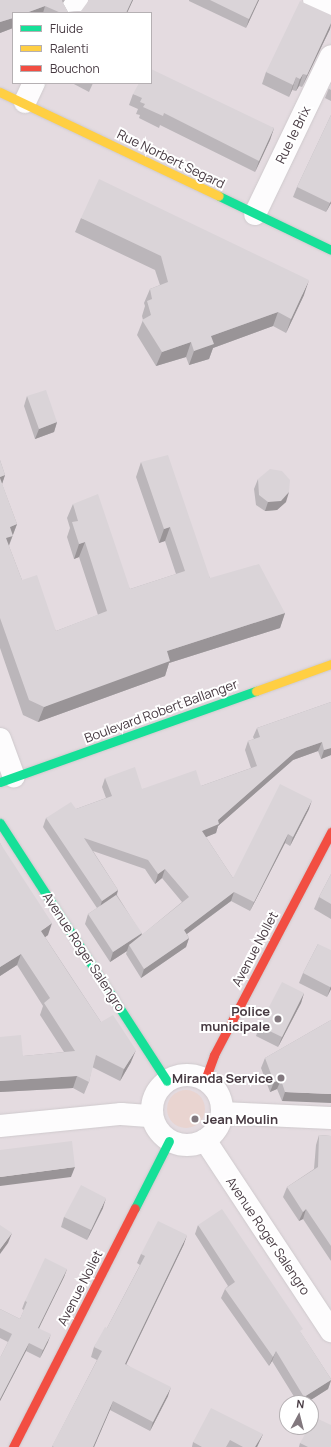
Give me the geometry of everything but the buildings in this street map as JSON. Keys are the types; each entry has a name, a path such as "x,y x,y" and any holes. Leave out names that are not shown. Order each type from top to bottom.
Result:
{"street":[{"path":"71,12 77,0"},
{"path":"314,0 331,9"},
{"name":"Rue le Brix","path":"255,214 331,56"},
{"name":"Rue Norbert Segard","path":"0,92 30,92 255,214 331,250"},
{"name":"Boulevard Robert Ballanger","path":"7,780 331,664"},
{"path":"0,738 7,780"},
{"name":"Avenue Roger Salengro","path":"0,823 167,1081"},
{"name":"Avenue Nollet","path":"206,1080 214,1055 331,832"},
{"path":"186,1075 206,1080 218,1095 222,1113 216,1129 205,1140 187,1146 169,1141 161,1135 152,1116 154,1096 167,1081 186,1075"},
{"path":"222,1113 331,1118"},
{"path":"0,1126 122,1114 152,1116"},
{"name":"Avenue Roger Salengro","path":"205,1140 331,1331"},
{"name":"Avenue Nollet","path":"13,1447 169,1141"}],"shaded area":[{"path":"0,0 331,0 331,1447 0,1447"},
{"path":"186,1090 196,1093 202,1099 205,1109 202,1119 196,1125 186,1128 176,1125 170,1119 167,1109 170,1099 176,1093"}],"traffic: fast":[{"path":"219,196 331,250"},
{"path":"0,782 256,691"},
{"path":"0,823 167,1081"},
{"path":"135,1208 169,1141"}],"traffic: slow":[{"path":"0,92 219,196"},
{"path":"256,691 331,664"}],"traffic: jam":[{"path":"205,1080 214,1055 331,832"},
{"path":"13,1447 135,1208"}],"place":[{"name":"Police municipale","path":"278,1019"},
{"name":"Miranda Service","path":"281,1078"},
{"name":"Jean Moulin","path":"195,1119"}]}
